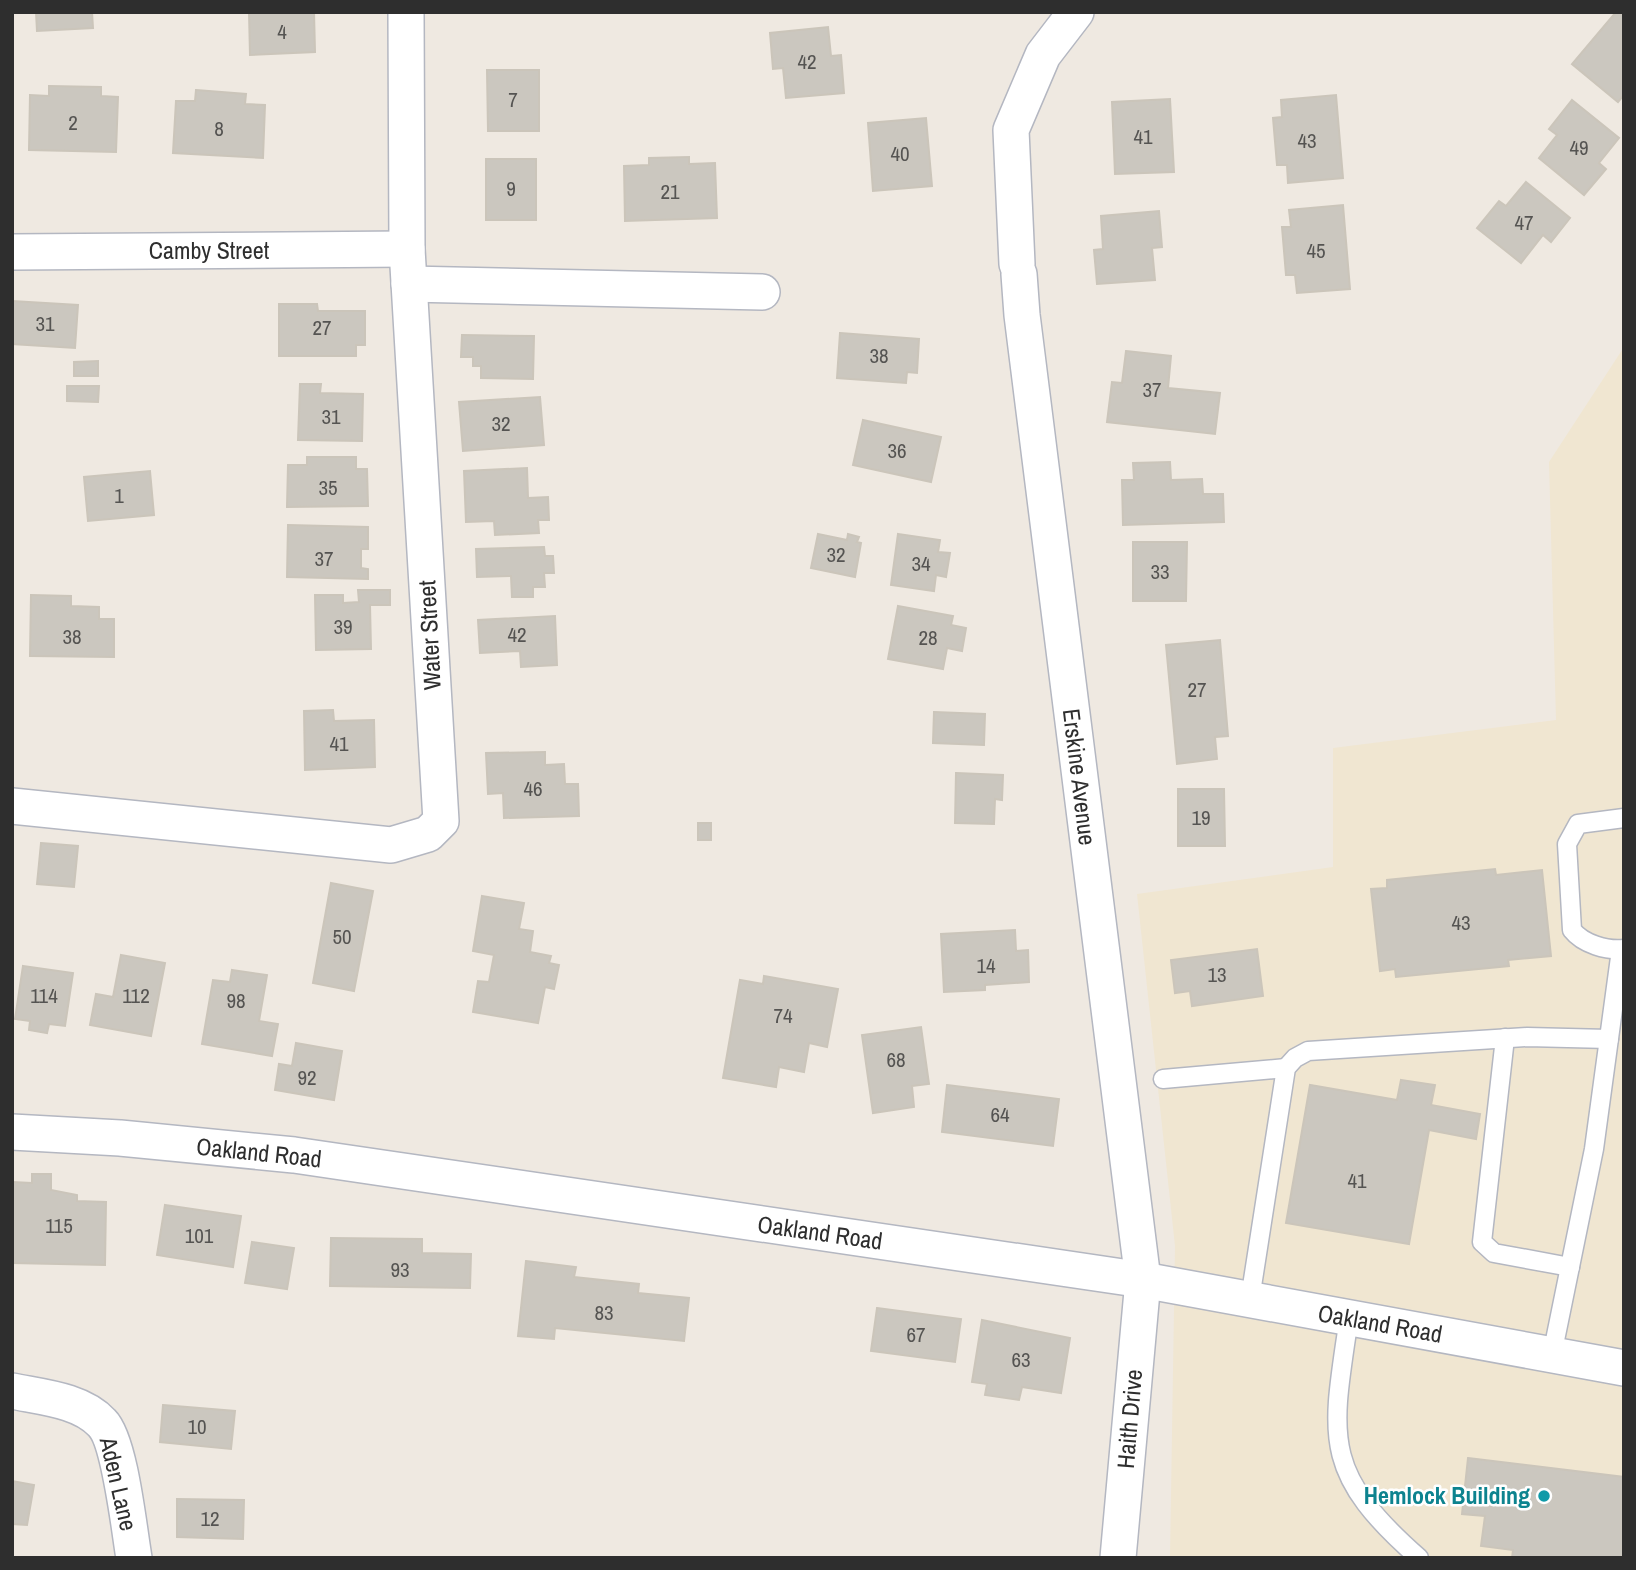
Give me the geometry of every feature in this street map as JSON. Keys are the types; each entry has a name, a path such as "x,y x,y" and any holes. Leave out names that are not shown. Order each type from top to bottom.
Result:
{"street":[{"name":"Water Street","path":"12,806 391,845 428,834 441,821 407,249 406,12"},
{"name":"Erskine Avenue","path":"1076,12 1043,54 1011,131 1012,201 1023,329 1143,1280"},
{"name":"Camby Street","path":"12,252 407,249"},
{"path":"409,284 762,292"},
{"name":"Oakland Road","path":"12,1132 120,1138 294,1156 1143,1280 1624,1368"},
{"name":"Haith Drive","path":"1118,1558 1143,1280"},
{"name":"Aden Lane","path":"12,1391 76,1405 103,1423 113,1444 134,1558"}],"lane":[{"path":"1552,1355 1594,1149 1623,949 1595,945 1579,938 1572,930 1567,844 1578,824 1624,818"},
{"path":"1250,1299 1286,1068 1295,1058 1308,1051 1505,1038 1609,1039"},
{"path":"1505,1038 1482,1242 1493,1253 1570,1267"},
{"path":"1163,1079 1286,1068"},
{"path":"1349,1318 1336,1401 1336,1445 1350,1480 1380,1524 1419,1558"}],"shaded area":[{"path":"1624,347 1624,1558 1170,1558 1175,1246 1137,894 1333,867 1333,748 1556,720 1549,462"}],"building":[{"path":"36,12 92,12 93,28 37,31"},
{"path":"249,12 314,12 315,52 250,55"},
{"path":"1616,12 1624,12 1624,95 1618,102 1572,64"},
{"path":"828,27 831,56 841,55 844,93 786,98 783,68 773,69 770,33"},
{"path":"487,70 539,70 539,131 488,131"},
{"path":"49,86 101,87 101,96 118,97 116,152 29,150 30,95 49,96"},
{"path":"196,90 246,94 245,104 265,105 263,158 173,153 176,101 195,101"},
{"path":"1336,95 1343,178 1288,183 1287,165 1277,165 1273,118 1282,117 1281,100"},
{"path":"1170,99 1174,172 1115,174 1112,102"},
{"path":"1572,100 1619,138 1599,163 1606,169 1584,195 1539,158 1557,135 1549,129"},
{"path":"926,118 932,186 873,191 868,123"},
{"path":"689,157 689,164 715,163 717,218 625,221 624,166 649,165 649,158"},
{"path":"486,159 536,159 536,220 486,220"},
{"path":"1526,182 1570,218 1551,242 1543,235 1521,263 1477,228 1499,201 1506,206"},
{"path":"1343,205 1350,289 1297,293 1295,275 1286,275 1282,227 1291,227 1289,210"},
{"path":"1159,211 1162,247 1152,248 1155,280 1097,284 1094,250 1103,249 1101,216"},
{"path":"12,301 78,305 75,348 12,344"},
{"path":"279,304 317,304 318,311 365,311 365,345 356,345 356,356 279,356"},
{"path":"840,333 919,339 917,373 907,372 906,383 837,378"},
{"path":"462,335 534,336 533,379 481,378 481,366 473,366 473,357 461,357"},
{"path":"1126,351 1171,356 1168,388 1220,393 1215,434 1107,422 1112,382 1122,383"},
{"path":"98,361 98,376 74,376 74,362"},
{"path":"300,384 321,384 320,393 363,394 362,441 298,440"},
{"path":"67,386 99,386 98,402 67,401"},
{"path":"540,397 544,445 463,451 459,402"},
{"path":"863,420 941,437 931,482 853,465"},
{"path":"307,457 356,457 356,469 367,469 368,506 287,507 288,465 307,465"},
{"path":"1170,462 1171,480 1202,479 1203,494 1223,494 1224,522 1123,525 1122,480 1134,480 1133,463"},
{"path":"527,468 528,498 548,497 549,520 538,520 539,533 495,535 494,521 466,522 464,471"},
{"path":"150,471 154,515 88,521 84,477"},
{"path":"288,525 368,527 368,549 361,549 361,568 368,569 368,579 287,577"},
{"path":"818,534 847,540 848,534 859,537 857,542 861,543 855,577 811,568"},
{"path":"898,534 940,540 938,552 950,553 946,577 936,575 934,591 891,585"},
{"path":"1133,542 1187,542 1186,601 1133,601"},
{"path":"544,547 545,556 553,556 554,573 544,573 545,587 533,587 533,597 512,597 511,576 477,577 476,549"},
{"path":"358,590 390,590 390,605 370,605 371,649 316,650 315,595 343,595 343,603 359,602"},
{"path":"31,595 71,596 71,606 99,607 99,619 114,619 114,657 30,656"},
{"path":"898,606 953,616 951,625 966,628 962,651 947,648 943,669 888,659"},
{"path":"555,616 557,665 521,667 520,651 480,653 478,620"},
{"path":"1220,640 1228,736 1215,737 1217,759 1177,764 1166,645"},
{"path":"333,710 334,721 374,720 375,767 305,770 304,711"},
{"path":"934,712 985,714 984,745 933,743"},
{"path":"545,752 545,765 564,764 565,784 578,784 579,816 504,818 503,793 488,794 486,753"},
{"path":"956,773 1003,775 1002,800 995,799 994,824 955,823"},
{"path":"1178,789 1224,789 1225,846 1178,846"},
{"path":"698,823 711,823 711,840 698,840"},
{"path":"41,843 78,846 74,887 37,884"},
{"path":"1495,869 1496,875 1542,870 1551,956 1508,960 1509,966 1396,977 1395,969 1380,971 1371,889 1387,888 1387,880"},
{"path":"331,883 373,891 354,991 313,983"},
{"path":"482,896 524,903 519,929 533,931 530,952 551,956 549,963 559,965 554,989 545,987 538,1023 473,1012 478,981 489,982 494,955 473,951"},
{"path":"1015,930 1016,951 1028,950 1029,982 985,985 985,990 944,992 941,934"},
{"path":"1257,949 1263,996 1192,1006 1190,991 1175,993 1171,960"},
{"path":"121,955 165,963 151,1036 90,1025 96,994 113,997"},
{"path":"23,966 73,973 65,1026 49,1024 47,1033 29,1030 30,1021 15,1019"},
{"path":"232,970 267,975 259,1021 278,1024 272,1056 202,1044 213,980 230,982"},
{"path":"764,976 838,989 827,1047 809,1043 804,1072 779,1067 776,1087 723,1078 740,980 763,984"},
{"path":"921,1027 929,1084 912,1086 914,1107 873,1113 862,1035"},
{"path":"296,1043 342,1051 334,1100 275,1090 279,1064 292,1066"},
{"path":"1401,1080 1435,1085 1431,1105 1480,1114 1476,1139 1429,1130 1409,1244 1286,1223 1310,1085 1397,1100"},
{"path":"947,1085 1059,1099 1053,1146 942,1132"},
{"path":"32,1174 51,1174 51,1190 77,1195 77,1201 106,1202 105,1265 12,1263 13,1182 32,1183"},
{"path":"165,1205 241,1216 233,1267 157,1255"},
{"path":"331,1238 422,1239 422,1253 471,1254 470,1288 330,1286"},
{"path":"252,1242 294,1248 287,1289 245,1283"},
{"path":"526,1261 576,1267 574,1277 639,1284 638,1293 689,1298 684,1341 555,1328 554,1339 518,1336"},
{"path":"877,1308 961,1319 955,1362 871,1351"},
{"path":"982,1320 1070,1338 1061,1393 1022,1387 1019,1400 985,1395 987,1384 972,1382"},
{"path":"163,1405 235,1411 231,1449 160,1442"},
{"name":"Hemlock Building","path":"1468,1458 1624,1477 1624,1558 1512,1558 1513,1550 1481,1546 1485,1516 1462,1514"},
{"path":"12,1481 34,1485 27,1525 12,1524"},
{"path":"177,1499 244,1500 243,1539 177,1537"}],"place":[{"name":"Hemlock Building","path":"1544,1496"}]}
